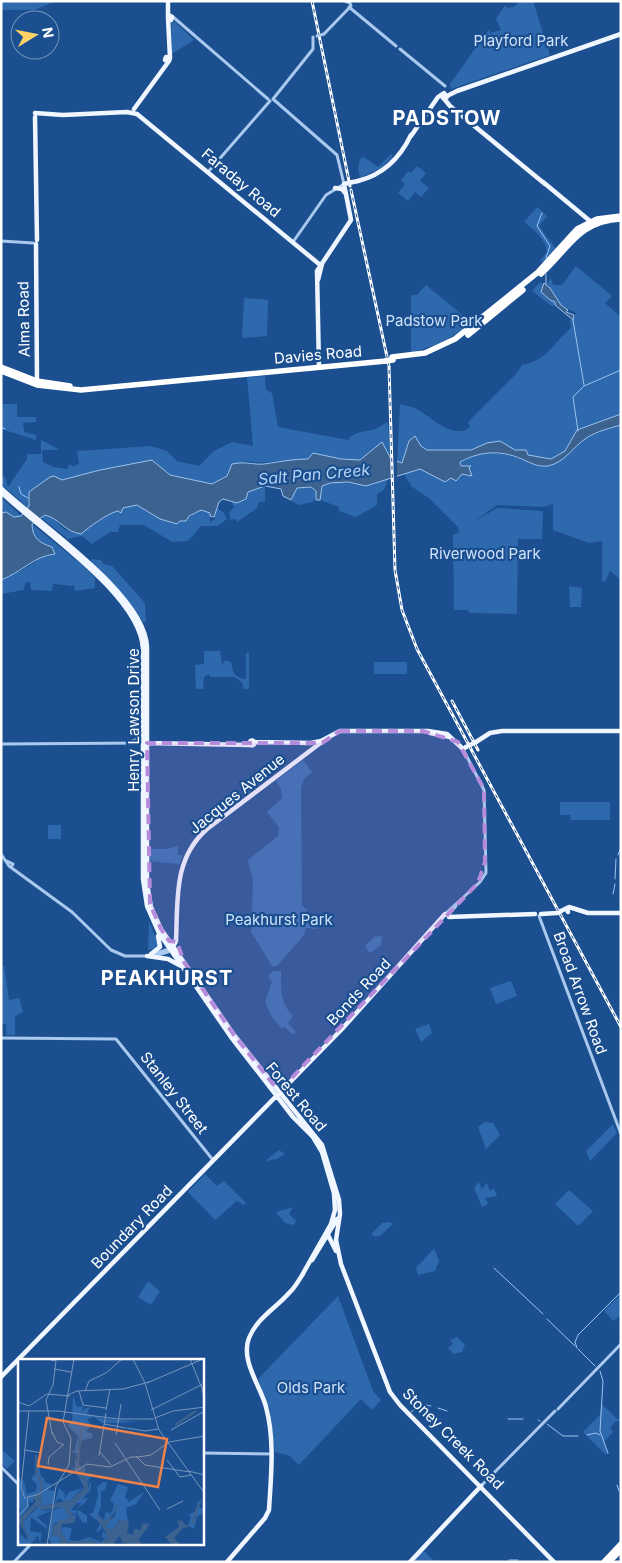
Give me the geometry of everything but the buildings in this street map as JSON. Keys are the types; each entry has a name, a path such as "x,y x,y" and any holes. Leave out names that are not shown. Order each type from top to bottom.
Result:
{"highway":[{"path":"592,223 607,216 621,216"},
{"path":"592,223 621,219"},
{"name":"Davies Road","path":"1,372 37,383 85,386 423,356 444,350 464,338 544,272 576,236 592,223"},
{"name":"Davies Road","path":"389,359 439,348 458,337 537,273 571,235 592,223"},
{"path":"476,323 494,313"},
{"name":"Davies Road","path":"1,367 37,383"},
{"path":"604,1562 621,1544"},
{"path":"609,1562 621,1550"}],"main road":[{"path":"135,111 168,59 169,4"},
{"path":"319,366 319,269 352,220 346,184 358,181 385,169 404,146 436,100 621,34"},
{"path":"444,96 448,105 592,223"},
{"name":"Alma Road","path":"37,383 34,116 43,114 135,111"},
{"name":"Faraday Road","path":"135,111 292,243 319,269"},
{"path":"336,188 342,189 347,195"},
{"path":"27,378 33,376 36,370"},
{"name":"Henry Lawson Drive","path":"1,488 20,507"},
{"name":"Henry Lawson Drive","path":"1,492 63,541 93,570 136,614 145,632 147,645 144,888 154,924 172,948"},
{"name":"Henry Lawson Drive","path":"98,575 133,616 142,634 148,893 155,917 170,941 172,948"},
{"path":"146,723 150,738 161,744"},
{"path":"145,743 311,743 342,731 423,731 442,732 464,748 499,731 621,731"},
{"path":"130,743 140,739 143,732"},
{"name":"Jacques Avenue","path":"172,948 176,937 179,879 183,862 193,844 208,829 327,738"},
{"path":"309,752 311,743"},
{"path":"449,915 538,915 568,910 591,913 621,913"},
{"name":"Bonds Road","path":"278,1094 439,922 449,915"},
{"path":"149,955 159,950 161,944 154,924"},
{"path":"170,941 174,941 176,937"},
{"path":"176,937 183,964"},
{"name":"Forest Road","path":"172,948 278,1094 322,1145 340,1203 340,1214"},
{"path":"149,955 183,964"},
{"name":"Forest Road","path":"183,964 228,1033 313,1136 322,1152 335,1204 328,1233 321,1246 291,1292 262,1318 248,1342 253,1372 266,1408 272,1454 268,1513 227,1562"},
{"path":"272,1084 278,1088 285,1088 286,1101"},
{"name":"Boundary Road","path":"19,1359 278,1094"},
{"name":"Forest Road","path":"301,1277 337,1218 340,1203"},
{"name":"Stoney Creek Road","path":"340,1214 336,1240 342,1264"},
{"name":"Stoney Creek Road","path":"328,1233 342,1264 392,1395 556,1562"},
{"name":"Stoney Creek Road","path":"328,1233 338,1251"},
{"path":"321,1246 329,1241 332,1242"},
{"name":"Boundary Road","path":"1,1377 18,1360"},
{"path":"410,1562 481,1486"}],"street":[{"path":"208,172 310,52 314,46 314,37 324,34 348,4 445,86 444,96"},
{"path":"170,18 177,20 336,154 346,184 336,188 322,200 292,243"},
{"path":"336,188 342,174"},
{"path":"1,241 35,242"},
{"path":"1,744 145,743"},
{"path":"449,915 478,883 485,871 484,790 464,748"},
{"path":"1,854 12,866 72,912 111,950 127,956 149,955 172,948"},
{"path":"449,915 458,903"},
{"name":"Broad Arrow Road","path":"538,915 621,1134"},
{"name":"Stanley Street","path":"1,1038 117,1039 213,1161"},
{"path":"481,1486 621,1344"},
{"path":"204,1453 272,1454"},
{"path":"1,1467 18,1484"},
{"path":"14,1562 29,1546"}],"highlighted area":[{"path":"340,731 423,731 458,742 484,789 485,862 478,883 282,1088 273,1084 234,1035 184,962 177,942 169,941 161,929 150,904 147,743 322,743"}],"green space":[{"path":"1,1 57,1 34,10 1,10"},
{"name":"Playford Park","path":"519,1 533,1 550,55 451,89 450,84 489,29 490,33 501,30 496,19 505,5 508,8 515,6"},
{"path":"171,22 175,22 194,40 172,54"},
{"path":"391,154 393,156 381,168 360,178 358,169 360,159 364,157 378,167"},
{"path":"417,166 426,173 420,181 429,188 421,197 415,192 408,201 398,193 405,184 401,180 408,171 411,173"},
{"path":"537,207 547,216 539,226 556,249 544,262 540,261 547,252 544,243 539,235 524,222"},
{"path":"576,266 612,296 605,303 621,317 621,414 577,430 565,451 551,459 528,455 526,450 515,450 499,441 487,443 471,450 427,450 421,446 415,436 409,441 402,463 397,463 400,404 422,412 449,429 463,431 470,427 468,422 516,374 522,365 531,363 544,355 571,328 570,320 573,320 576,313 561,305 547,284 551,278 553,285 562,285"},
{"path":"540,282 544,285 541,292 549,300 555,302 553,307 532,291"},
{"name":"Padstow Park","path":"426,285 471,322 443,341 411,353 411,295 417,295"},
{"path":"244,298 268,300 267,336 242,337"},
{"path":"265,376 266,390 272,393 278,427 348,440 354,434 377,428 388,422 390,456 382,442 360,460 341,459 313,453 308,459 246,461 227,472 227,475 212,484 170,475 152,460 100,470 62,481 54,476 29,492 28,508 1,484 1,475 5,477 8,487 27,459 27,454 41,454 41,440 60,450 42,450 43,462 53,467 68,469 68,465 74,467 79,463 77,451 151,446 167,451 177,461 199,466 214,451 232,442 253,446 247,377"},
{"path":"1,404 17,404 17,417 36,417 36,422 23,423 24,432 36,435 36,440 1,429"},
{"name":"Riverwood Park","path":"621,425 621,580 610,571 605,582 602,581 602,541 589,543 553,530 553,504 543,507 497,505 475,521 497,508 543,511 542,539 518,539 517,614 469,613 468,610 454,610 453,535 459,532 458,527 430,499 411,486 403,472 420,469 435,477 446,480 457,478 462,474 471,476 460,463 475,456 491,453 515,457 538,465 551,465 562,459 588,437 600,431"},
{"path":"389,477 384,490 377,494 377,505 356,517 339,511 339,507 320,500 322,486 341,482 370,485"},
{"path":"265,486 265,502 259,502 257,508 237,522 236,519 230,520 229,513 234,507 231,501 237,503 248,492"},
{"path":"311,487 317,494 313,502 298,505 291,500 297,488"},
{"path":"4,500 21,516 14,517 1,513 1,501"},
{"path":"137,505 154,515 169,520 184,519 201,509 210,513 210,522 215,519 217,508 224,513 227,519 218,526 201,526 188,541 172,542 144,525 120,525 118,532 110,532 92,544 82,536 68,539 40,517 51,517 64,529 81,534 107,516 121,509"},
{"path":"32,524 88,570 95,578 95,588 75,591 74,586 53,584 52,591 31,590 30,582 25,583 24,590 1,594 1,580 29,566 52,547 43,544 37,539 33,533"},
{"path":"92,559 101,560 103,564 112,566 145,603 146,623 143,622 96,568 91,561"},
{"path":"569,586 582,588 581,607 570,607"},
{"path":"204,651 220,651 222,665 225,660 231,662 236,675 244,679 246,678 246,653 249,653 249,689 243,689 242,682 234,677 210,677 209,674 204,677 203,689 196,689 195,665 204,664"},
{"path":"374,662 407,662 407,674 374,674"},
{"name":"Peakhurst Park","path":"303,760 312,772 304,779 301,788 302,905 307,910 306,922 318,923 317,929 306,928 304,935 277,966 272,966 251,932 253,881 248,860 278,836 279,827 267,812 282,798 281,789 276,781"},
{"path":"560,802 610,802 610,820 571,820 570,815 560,815"},
{"path":"48,825 61,825 61,839 48,839"},
{"path":"178,846 178,855 183,855 179,864 149,861 149,849 166,849"},
{"path":"149,921 158,944 157,949 148,950"},
{"path":"382,936 381,945 370,953 365,946 374,937"},
{"path":"4,966 9,1000 19,998 23,1012 15,1016 15,1035 6,1035 6,1024 1,1024 1,967"},
{"path":"273,971 281,971 283,1001 293,1016 288,1023 296,1032 293,1035 284,1027 282,1029 272,1017 265,1002 272,982 268,976"},
{"path":"511,981 517,996 496,1004 490,988"},
{"path":"429,1024 432,1033 421,1042 415,1029"},
{"path":"485,1122 493,1123 500,1135 486,1149 478,1127"},
{"path":"613,1124 617,1133 590,1161 586,1151"},
{"path":"279,1150 285,1154 277,1159 265,1161"},
{"path":"205,1174 217,1186 224,1181 246,1203 244,1205 237,1201 215,1220 188,1192"},
{"path":"479,1182 482,1189 487,1183 490,1191 494,1188 497,1196 485,1198 488,1204 482,1207 474,1188"},
{"path":"569,1190 593,1211 578,1226 555,1204"},
{"path":"293,1207 289,1214 296,1221 294,1225 285,1223 276,1212"},
{"path":"390,1222 393,1224 381,1235 375,1237 371,1234 382,1223"},
{"path":"434,1248 439,1261 435,1271 418,1275 416,1268"},
{"path":"148,1281 160,1291 151,1305 138,1297"},
{"path":"621,1294 621,1315 613,1321 604,1311"},
{"name":"Olds Park","path":"338,1296 373,1391 381,1400 372,1410 361,1399 299,1465 290,1456 275,1452 270,1412 258,1379"},
{"path":"457,1337 465,1345 462,1352 454,1354 448,1348 453,1344 450,1340"},
{"path":"601,1403 617,1419 621,1420 621,1422 616,1421 610,1428 613,1432 604,1442 608,1453 606,1455 583,1432 600,1415"},
{"path":"1,1449 15,1461 7,1469 1,1463"},
{"path":"424,1551 435,1562 417,1562 414,1559"}],"water":[{"path":"544,283 550,288 561,305 568,310 566,312 574,315 573,320 555,305 555,302 541,292"},
{"name":"Salt Pan Creek","path":"621,414 621,425 600,431 588,437 560,461 548,466 536,465 518,457 501,453 477,455 460,462 461,466 471,466 469,468 472,476 462,474 456,481 451,478 445,482 420,469 366,486 348,482 330,483 322,486 320,500 316,500 316,491 311,487 297,488 291,500 283,496 281,489 265,486 248,492 246,499 237,503 223,499 219,502 214,517 210,516 210,513 201,510 189,516 186,521 180,521 177,524 160,519 137,505 123,508 121,513 118,511 109,514 81,534 71,531 55,519 45,515 32,524 33,533 44,544 52,547 55,554 34,561 1,580 1,513 6,512 14,517 21,516 29,506 29,492 50,477 54,476 62,480 100,470 152,460 170,475 212,484 227,476 232,464 264,464 308,459 313,453 341,459 360,460 382,442 391,459 402,463 409,441 415,436 421,446 427,450 471,450 487,443 500,441 515,450 526,450 528,455 551,459 565,451 577,430"}],"pier":[{"path":"391,454 397,460 397,477 391,479"}],"waterway":[{"path":"542,213 537,226 550,246 546,258"},
{"path":"546,274 546,284"},
{"path":"573,320 584,385"},
{"path":"578,431 573,397 584,386 621,370"},
{"path":"1,427 5,429"},
{"path":"19,487 21,494 28,498"},
{"path":"618,855 621,847"},
{"path":"615,879 616,859"},
{"path":"613,894 615,884"},
{"path":"494,1268 543,1314"},
{"path":"577,1348 575,1342 578,1335 621,1292"},
{"path":"547,1319 575,1346"},
{"path":"578,1349 595,1366"},
{"path":"600,1371 603,1381 600,1431 608,1453"},
{"path":"411,1412 421,1404 431,1406"},
{"path":"438,1408 447,1411"},
{"path":"508,1419 523,1419"},
{"path":"547,1424 563,1436 578,1436"},
{"path":"587,1435 596,1433 600,1435"},
{"path":"617,1485 619,1491"},
{"path":"509,1560 518,1560"}],"railway":[{"path":"312,1 350,186"},
{"path":"351,190 389,366 395,570 402,610 417,649 621,1027"},
{"path":"452,701 478,750"}],"district":[{"name":"PADSTOW","path":"447,118"},
{"name":"PEAKHURST","path":"167,978"}]}
